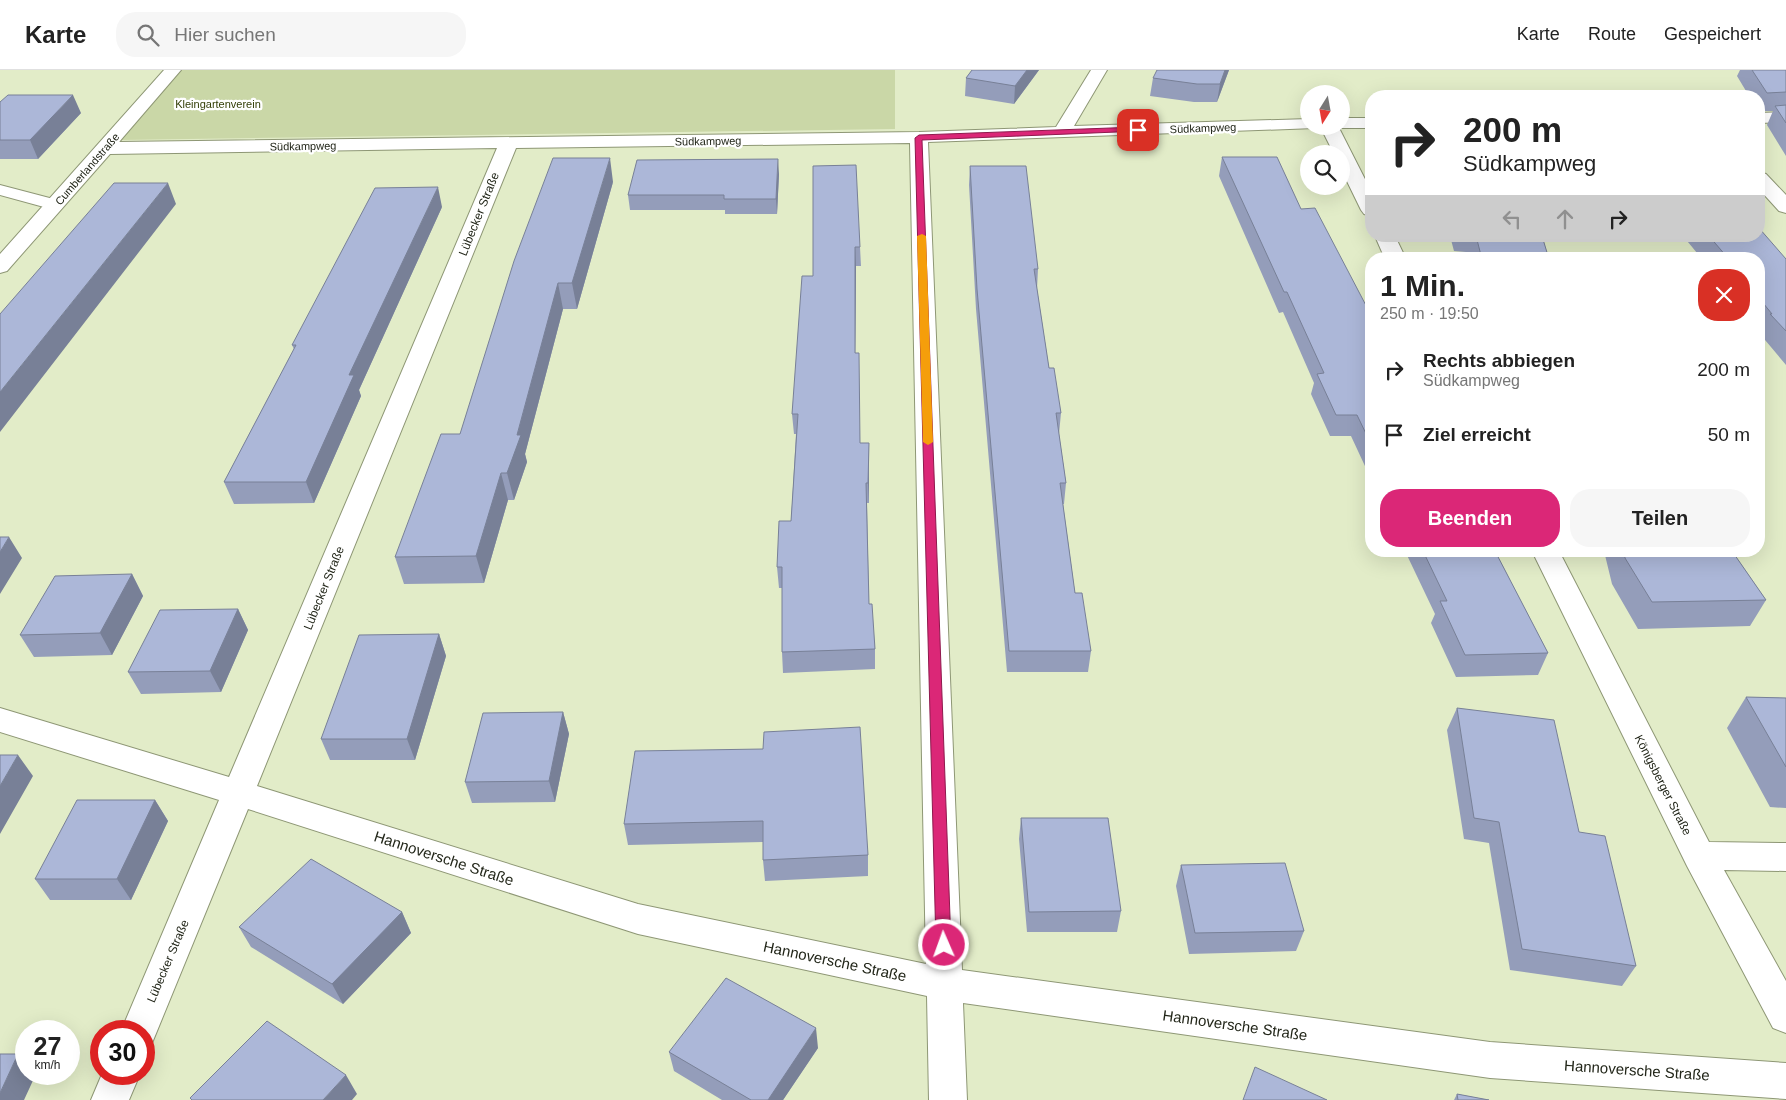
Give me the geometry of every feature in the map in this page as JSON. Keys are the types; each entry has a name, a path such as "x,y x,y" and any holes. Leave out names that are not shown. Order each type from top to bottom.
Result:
{"street":[{"name":"Cumberlandstraße","path":"0,267 107,148 173,70"},
{"path":"1062,132 1099,70"},
{"path":"1765,118 1786,117"},
{"path":"1350,123 1365,123"},
{"name":"Südkampweg","path":"107,148 919,138 1300,124"},
{"path":"1334,135 1365,198"},
{"path":"919,138 948,1100"},
{"name":"Lübecker Straße","path":"144,1020 508,144"},
{"path":"1765,184 1786,207"},
{"name":"Königsberger Straße","path":"1548,557 1700,856 1786,1016"},
{"name":"Hannoversche Straße","path":"0,720 638,919 945,984 1490,1060 1786,1081"},
{"path":"1700,856 1786,857"},
{"path":"110,1100 116,1085"}],"lane":[{"path":"0,190 55,205"}],"green space":[{"name":"Kleingartenverein","path":"181,70 895,70 895,129 121,140"}],"building":[{"path":"972,70 1027,70 1015,86 966,78"},
{"path":"1157,70 1225,70 1220,84 1197,84 1153,78"},
{"path":"1752,70 1786,70 1786,92 1767,93"},
{"path":"8,95 73,95 30,140 0,140 0,102"},
{"path":"1786,105 1786,123 1775,106"},
{"path":"1222,157 1277,157 1301,209 1315,208 1365,304 1365,432 1357,415 1336,415 1317,374 1324,373 1287,292 1284,292"},
{"path":"553,158 610,158 572,283 558,283 517,435 521,435 507,473 501,473 476,556 395,557 441,434 460,434 514,261"},
{"path":"778,159 776,199 724,199 724,195 628,195 637,160"},
{"path":"856,165 860,247 855,247 855,353 859,353 860,443 869,443 868,483 866,483 869,604 872,604 875,649 782,652 782,567 777,567 779,521 791,521 798,414 792,414 802,276 813,276 813,166"},
{"path":"970,166 1026,166 1038,269 1034,269 1049,368 1054,368 1061,413 1056,413 1066,483 1060,483 1075,593 1082,593 1091,651 1009,651 977,289"},
{"path":"114,183 168,183 0,392 0,314"},
{"path":"438,187 349,375 354,375 306,482 224,482 296,345 292,345 375,188"},
{"path":"1765,235 1786,259 1786,331 1770,314 1772,314 1765,305 1765,252 1723,252 1714,242 1765,242"},
{"path":"1478,242 1544,242 1547,252 1480,252"},
{"path":"0,537 9,537 0,552"},
{"path":"1426,557 1498,557 1548,653 1465,655 1440,601 1447,601"},
{"path":"1736,557 1766,600 1652,602 1625,558"},
{"path":"132,574 100,633 20,635 55,576"},
{"path":"238,609 210,671 128,672 160,610"},
{"path":"439,634 407,739 321,739 359,635"},
{"path":"1746,697 1786,698 1786,767"},
{"path":"1457,708 1554,720 1579,832 1605,836 1636,966 1522,949 1499,822 1474,818"},
{"path":"563,712 549,781 465,782 483,713"},
{"path":"860,727 868,855 763,860 763,821 624,824 635,751 763,749 764,732"},
{"path":"0,755 18,755 0,786"},
{"path":"77,800 155,800 117,879 35,879"},
{"path":"1021,818 1108,818 1121,911 1029,912"},
{"path":"311,859 402,912 332,984 239,927"},
{"path":"1285,863 1304,931 1195,933 1181,865"},
{"path":"726,978 816,1028 768,1100 751,1100 669,1052"},
{"path":"267,1021 346,1075 323,1100 192,1100 190,1098"},
{"path":"0,1054 15,1054 15,1060 0,1093"},
{"path":"1255,1067 1327,1100 1243,1100"},
{"path":"1457,1094 1489,1100 1458,1100"}],"slow traffic":[{"path":"922,236 928,442"}],"route":[{"path":"944,945 919,138 1138,130"}]}
